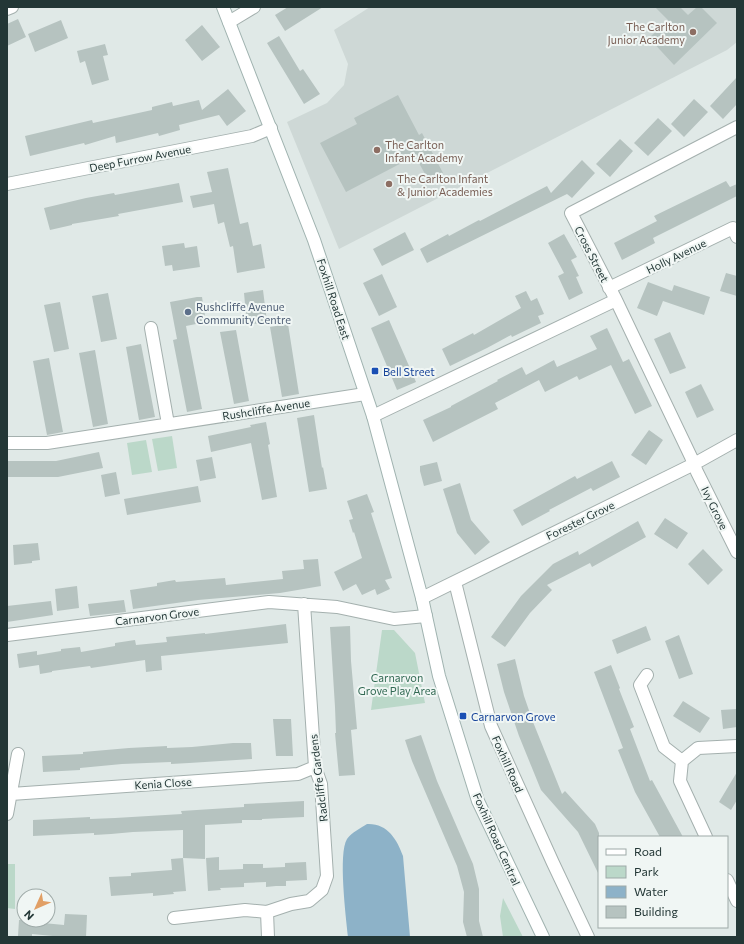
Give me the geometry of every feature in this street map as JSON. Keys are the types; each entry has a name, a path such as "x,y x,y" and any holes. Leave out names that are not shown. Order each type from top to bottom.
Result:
{"street":[{"path":"7,9 12,7"},
{"name":"Foxhill Road East","path":"224,7 314,240 373,416 422,598"},
{"path":"229,22 254,7"},
{"name":"Cross Street","path":"694,464 616,300 571,214 737,126"},
{"name":"Deep Furrow Avenue","path":"7,184 252,136 271,128"},
{"name":"Holly Avenue","path":"610,288 733,228 737,237"},
{"path":"373,416 616,300"},
{"path":"151,328 168,424"},
{"name":"Rushcliffe Avenue","path":"7,443 47,443 365,394"},
{"name":"Forester Grove","path":"422,598 694,464 737,440"},
{"name":"Ivy Grove","path":"694,464 737,552"},
{"name":"Foxhill Road","path":"455,582 491,726 588,937"},
{"name":"Foxhill Road Central","path":"422,598 439,676 478,801 543,937"},
{"name":"Carnarvon Grove","path":"7,635 269,602 337,607 394,619 426,616"},
{"name":"Radcliffe Gardens","path":"174,918 245,910 267,912 291,904 309,901 322,890 327,876 321,784 315,767 304,604"},
{"path":"647,675 640,685 664,747 682,761"},
{"path":"706,836 680,781 682,761 698,748 737,746"},
{"path":"7,814 18,754"},
{"name":"Kenia Close","path":"11,794 298,774 315,767"},
{"path":"728,882 737,901"},
{"path":"267,912 268,937"}],"shaded area":[{"name":"The Carlton Infant & Junior Academies","path":"370,7 737,7 737,42 727,50 339,249 287,122 327,103 344,85 348,64 334,30"}],"green space":[{"path":"172,436 177,468 158,471 152,439"},
{"path":"146,440 152,472 132,475 127,443"},
{"name":"Carnarvon Grove Play Area","path":"382,630 394,630 415,653 425,703 371,710"},
{"path":"7,864 15,864 15,909 7,908"},
{"path":"503,898 523,937 503,937 500,916"}],"water":[{"path":"367,824 374,824 386,829 398,844 403,856 410,937 348,937 343,886 344,846 347,839 354,832"}],"building":[{"path":"288,7 323,7 285,31 275,15"},
{"name":"The Carlton Junior Academy","path":"655,7 680,7 688,15 697,7 701,7 717,23 674,65 649,38 668,20"},
{"path":"18,19 26,37 7,46 7,24"},
{"path":"61,20 68,38 35,52 28,34"},
{"path":"202,25 220,47 202,61 185,40"},
{"path":"279,36 300,71 303,69 320,94 304,104 267,43"},
{"path":"105,44 108,55 103,56 109,80 92,85 85,61 80,63 77,51"},
{"path":"737,77 737,104 723,119 710,106"},
{"path":"228,89 246,111 227,126 219,115 179,125 180,130 159,136 158,133 116,143 115,136 85,145 84,143 30,156 25,136 92,120 93,123 152,110 152,107 172,102 173,106 199,100 202,110"},
{"name":"The Carlton Infant Academy","path":"398,95 419,135 422,133 443,173 429,181 415,156 346,192 320,143 357,124 354,118"},
{"path":"694,99 708,112 684,137 671,124"},
{"path":"658,118 672,131 648,156 634,143"},
{"path":"620,139 633,151 610,177 596,164"},
{"path":"582,160 595,173 572,198 567,194 427,263 420,249 448,234 449,236 479,220 480,221 547,186 551,193"},
{"path":"228,168 240,224 248,222 253,246 261,244 265,268 237,273 233,246 230,247 224,222 218,224 214,204 193,208 190,196 212,192 207,172"},
{"path":"726,181 730,187 737,184 737,196 653,238 655,243 622,260 614,243 657,221 654,216"},
{"path":"179,183 183,202 118,214 119,216 72,224 50,230 44,208 86,198 114,193 115,195"},
{"path":"405,232 414,250 382,266 373,249"},
{"path":"564,234 577,257 571,260 579,276 576,277 583,293 569,300 558,276 564,273 548,243"},
{"path":"184,243 185,248 197,246 200,267 173,271 172,265 165,266 162,246"},
{"path":"726,273 737,276 737,296 720,291"},
{"path":"382,274 397,307 379,316 363,283"},
{"path":"648,282 672,291 674,285 710,297 704,315 663,301 657,316 637,308"},
{"path":"263,290 267,322 247,325 244,293"},
{"path":"526,291 531,301 537,298 544,314 538,316 541,323 512,337 511,335 450,366 442,349 473,333 474,335 521,308 515,296"},
{"path":"108,293 117,339 101,342 92,296"},
{"path":"202,297 206,322 186,326 202,409 187,412 173,340 177,339 170,302"},
{"path":"60,302 69,349 54,352 44,305"},
{"path":"389,320 416,382 397,390 371,328"},
{"path":"288,324 299,394 282,397 270,327"},
{"path":"607,328 623,362 629,359 652,406 635,414 611,365 579,380 577,376 545,392 539,380 495,403 498,409 433,442 423,420 451,407 522,367 526,375 554,360 557,367 597,349 590,336"},
{"path":"236,330 249,401 234,404 220,332"},
{"path":"670,332 686,368 670,374 654,339"},
{"path":"141,344 155,417 139,420 126,347"},
{"path":"95,350 108,424 93,427 79,353"},
{"path":"49,358 63,432 47,435 33,361"},
{"path":"701,384 714,410 697,418 685,392"},
{"path":"314,415 322,468 323,467 327,489 309,492 297,418"},
{"path":"266,422 270,444 268,445 277,497 262,500 251,443 211,452 208,436 251,427 250,425"},
{"path":"649,430 663,440 646,465 631,455"},
{"path":"99,452 103,468 58,477 7,477 7,461 56,461"},
{"path":"212,457 216,478 200,481 196,460"},
{"path":"612,461 620,477 593,491 591,488 522,526 513,510 575,476 577,479"},
{"path":"437,462 442,481 424,486 420,466"},
{"path":"116,472 120,494 105,497 101,475"},
{"path":"460,483 471,520 490,542 475,555 457,533 443,489"},
{"path":"198,486 201,502 127,515 124,499"},
{"path":"367,494 374,512 371,513 392,578 385,580 390,589 377,595 375,589 362,595 356,584 343,591 334,572 362,558 349,520 353,519 347,501"},
{"path":"665,518 688,533 677,549 654,534"},
{"path":"638,521 646,537 592,567 590,563 547,585 552,590 530,613 505,647 491,637 521,596 553,564 578,551 579,555"},
{"path":"38,543 40,560 32,561 32,563 14,565 13,545"},
{"path":"703,549 723,570 708,585 688,564"},
{"path":"318,559 321,586 280,593 198,600 133,609 130,590 157,586 157,583 175,580 176,582 225,578 226,585 283,579 282,571 304,569 303,560"},
{"path":"77,586 79,608 57,611 55,589"},
{"path":"124,600 126,612 90,616 88,604"},
{"path":"51,601 53,615 7,622 7,606"},
{"path":"286,624 288,643 161,656 162,670 146,672 145,660 91,668 90,666 52,671 40,674 39,665 19,668 17,654 37,651 37,655 61,651 61,649 80,647 81,652 115,646 115,643 135,640 136,645 167,642 166,637 205,634"},
{"path":"350,626 351,661 357,729 351,730 355,775 339,776 335,733 335,707 330,627"},
{"path":"646,626 651,640 617,654 612,640"},
{"path":"679,635 693,674 679,679 665,641"},
{"path":"515,659 524,696 533,722 562,794 565,791 595,824 599,833 598,873 578,832 541,790 519,736 504,692 497,664"},
{"path":"611,665 634,727 630,729 650,781 652,780 682,836 659,836 635,792 618,750 623,748 594,672"},
{"path":"683,701 710,718 700,733 673,716"},
{"path":"737,709 737,727 723,729 721,710"},
{"path":"273,719 291,719 293,756 276,756"},
{"path":"421,735 437,781 473,864 479,889 479,921 483,937 467,937 463,922 464,892 457,866 412,761 405,740"},
{"path":"233,743 251,743 252,759 171,764 171,762 122,764 80,768 80,770 43,772 42,756 83,754 83,752 129,748 167,746 167,748 192,747"},
{"path":"737,772 737,800 731,810 719,802"},
{"path":"304,801 304,817 242,820 242,823 205,825 205,859 183,858 183,830 94,835 94,833 33,836 33,820 90,817 90,819 115,818 182,814 181,811 244,807 244,804"},
{"path":"219,857 219,870 243,869 243,864 263,864 263,868 285,867 285,863 306,862 307,880 286,881 286,886 266,887 266,882 244,883 244,887 220,888 221,890 208,891 206,858"},
{"path":"183,858 186,891 153,896 153,893 111,896 109,877 131,876 131,873 172,870 171,859"},
{"path":"65,914 87,915 86,937 63,937 32,934 32,937 18,936 18,928 56,928 56,924 64,925"}],"place":[{"name":"The Carlton Junior Academy","path":"693,32"},
{"name":"The Carlton Infant Academy","path":"377,150"},
{"name":"The Carlton Infant & Junior Academies","path":"389,184"},
{"name":"Rushcliffe Avenue Community Centre","path":"188,312"},
{"name":"Bell Street","path":"375,371"},
{"name":"Carnarvon Grove","path":"463,716"}]}
